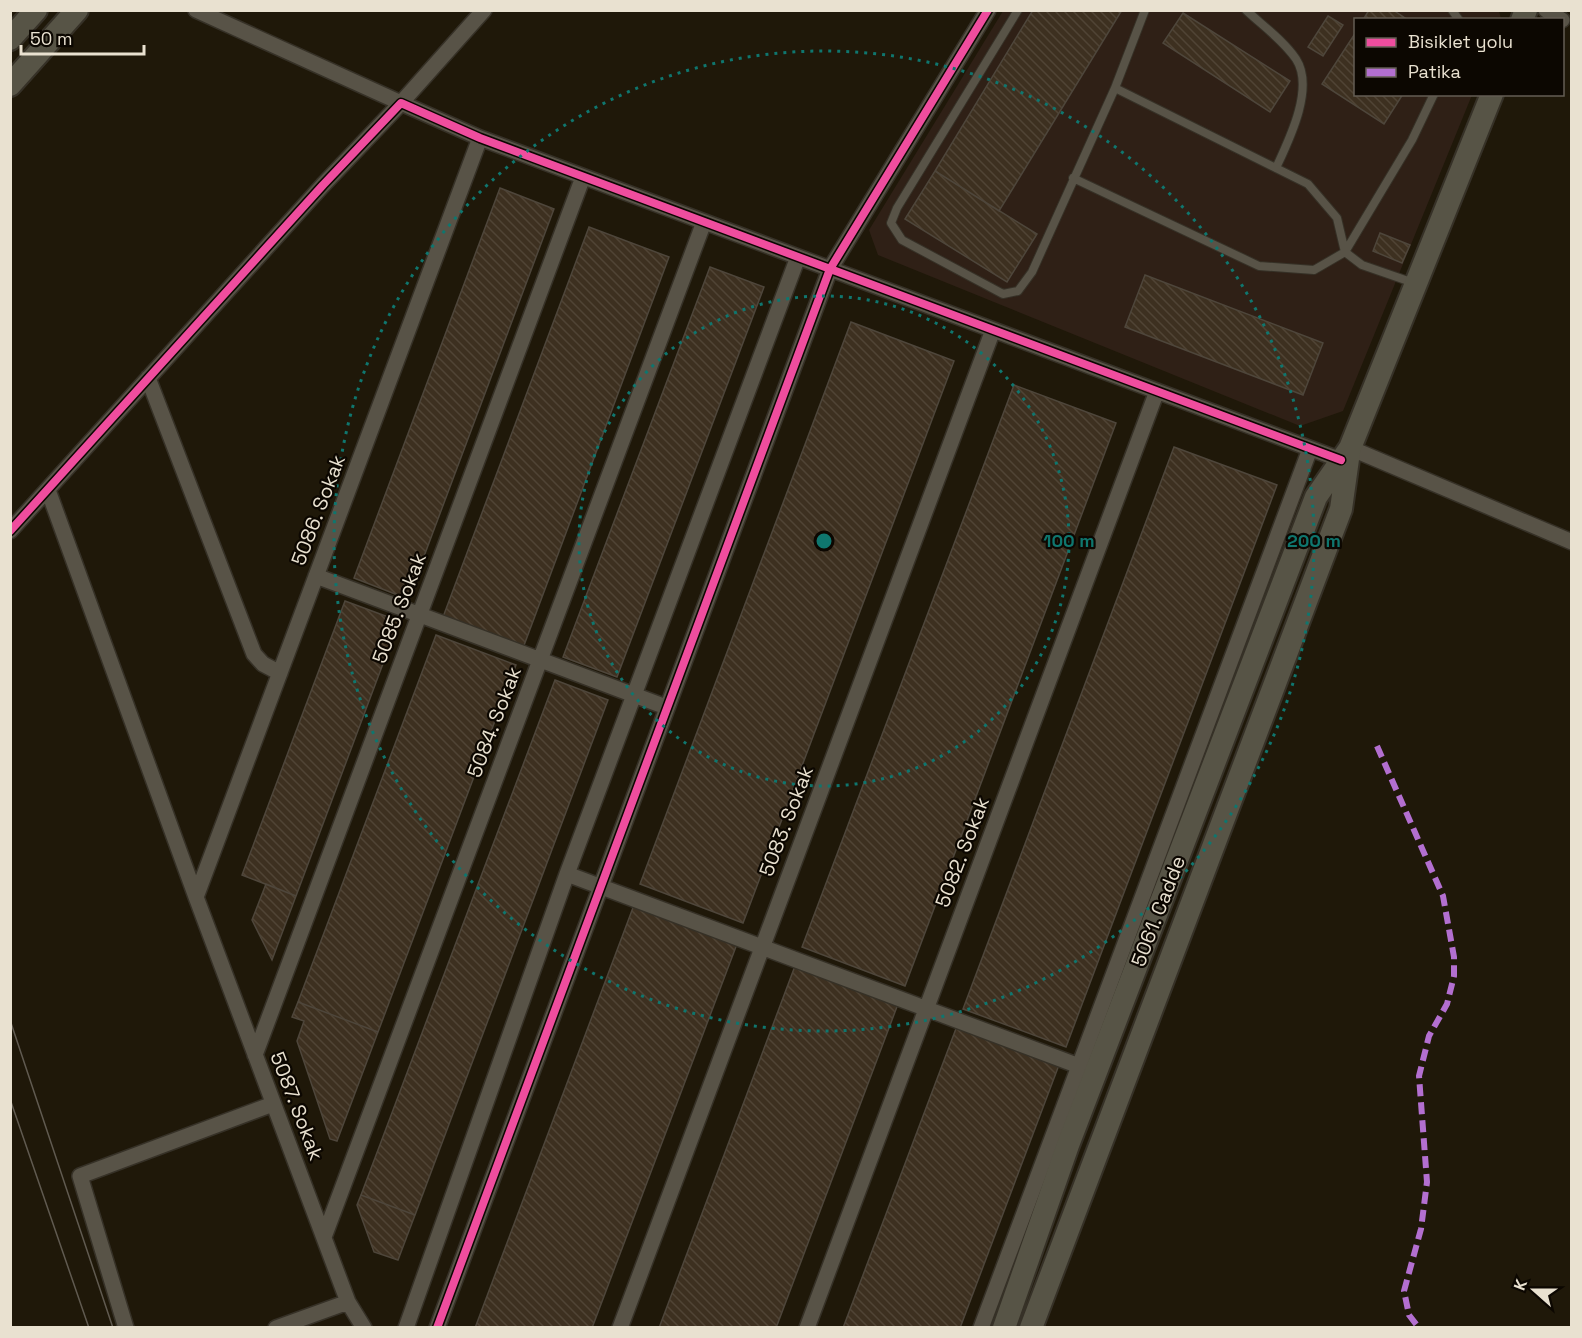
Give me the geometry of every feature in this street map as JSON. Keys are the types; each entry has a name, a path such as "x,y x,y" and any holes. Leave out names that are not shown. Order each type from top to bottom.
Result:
{"street":[{"path":"10,39 36,10"},
{"path":"10,85 78,10"},
{"path":"196,10 480,138 1310,449 1345,454 1572,542"},
{"path":"10,531 484,10"},
{"path":"437,1328 599,886 830,269 988,10"},
{"path":"1546,10 1559,18"},
{"path":"1345,454 1491,96"},
{"name":"5086. Sokak","path":"196,897 480,138"},
{"name":"5085. Sokak","path":"255,1054 583,177"},
{"name":"5084. Sokak","path":"324,1237 704,222"},
{"path":"406,1328 567,874 798,257"},
{"name":"5083. Sokak","path":"620,1328 993,330"},
{"path":"148,378 254,654 263,664 280,673"},
{"name":"5082. Sokak","path":"807,1328 1157,391"},
{"path":"981,1328 1088,1069 1310,449"},
{"name":"5061. Cadde","path":"1004,1328 1088,1069 1316,497 1345,454"},
{"name":"5061. Cadde","path":"1032,1328 1341,509 1345,454"},
{"name":"5087. Sokak","path":"48,490 273,1104 348,1302 363,1328"},
{"path":"316,576 666,707"},
{"path":"567,874 1088,1069"},
{"path":"126,1328 80,1176 273,1104"},
{"path":"276,1328 348,1302"}],"lane":[{"path":"1018,10 897,208 891,223 902,240 1003,294 1018,291 1032,272 1115,88 1145,10"},
{"path":"1246,10 1298,61 1304,96 1290,139 1276,168"},
{"path":"1115,88 1308,184 1337,218 1345,252 1362,265 1416,284"},
{"path":"1073,178 1259,266 1314,270 1345,252 1412,140 1433,96"}],"shaded area":[{"path":"1003,11 1499,11 1501,18 1354,18 1354,96 1472,96 1343,411 1300,426 878,255 869,230"}],"building":[{"path":"1033,10 1122,10 999,211 935,171"},
{"path":"1369,10 1393,10 1405,18 1364,18"},
{"path":"1183,13 1290,81 1270,112 1163,43"},
{"path":"1328,16 1343,25 1323,56 1308,47"},
{"path":"1354,35 1354,96 1402,96 1384,124 1322,84"},
{"path":"935,171 1037,234 1007,282 905,219"},
{"path":"500,188 554,209 408,599 354,578"},
{"path":"589,227 669,257 523,648 443,617"},
{"path":"1380,233 1410,245 1402,263 1373,251"},
{"path":"710,267 764,287 617,677 563,657"},
{"path":"1145,275 1323,343 1303,395 1125,327"},
{"path":"851,322 954,361 743,923 640,884"},
{"path":"1014,385 1116,423 905,986 802,947"},
{"path":"1174,447 1277,485 1066,1047 963,1009"},
{"path":"345,601 399,621 296,896 242,875"},
{"path":"436,635 516,665 378,1032 298,1002"},
{"path":"555,680 608,700 415,1215 361,1195"},
{"path":"266,884 296,896 272,960 252,920"},
{"path":"634,905 737,944 592,1328 475,1328"},
{"path":"795,966 898,1004 776,1328 659,1328"},
{"path":"298,1002 378,1032 337,1141 330,1139 297,1041 304,1021 292,1017"},
{"path":"957,1026 1059,1065 960,1328 843,1328"},
{"path":"361,1195 415,1215 398,1260 374,1252 357,1205"}],"tram line":[{"path":"10,1020 113,1328"},
{"path":"10,1099 89,1328"}],"marked path":[{"path":"1377,746 1443,896 1454,957 1454,976 1447,1004 1429,1036 1419,1076 1427,1182 1421,1229 1404,1291 1409,1315 1419,1328"}],"cycle path":[{"path":"437,1328 830,269 988,10"},
{"path":"10,531 323,185 401,103 480,138 1341,460"}]}
